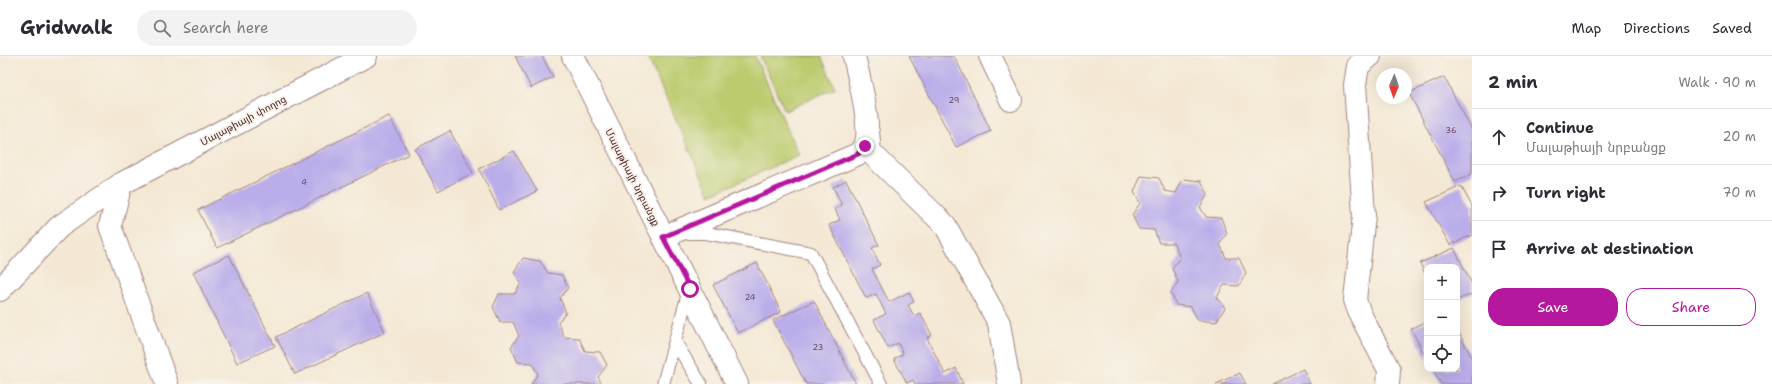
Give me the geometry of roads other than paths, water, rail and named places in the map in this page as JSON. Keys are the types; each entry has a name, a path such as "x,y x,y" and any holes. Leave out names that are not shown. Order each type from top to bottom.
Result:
{"street":[{"name":"Մալաթիայի փողոց","path":"0,290 59,227 121,184 366,56"},
{"name":"Մալաթիայի նրբանցք","path":"573,56 669,235 690,289 738,384"},
{"path":"854,56 865,104 870,152 945,225 999,323 1009,384"},
{"path":"990,56 1011,100"},
{"path":"1370,56 1358,66 1355,85 1364,215 1355,300 1360,314 1389,370 1388,384"},
{"path":"669,235 858,154 865,146 868,132"},
{"path":"121,184 110,226 167,384"}],"lane":[{"path":"669,235 706,233 811,253 881,384"},
{"path":"663,384 690,289"},
{"path":"675,342 701,384"}]}
